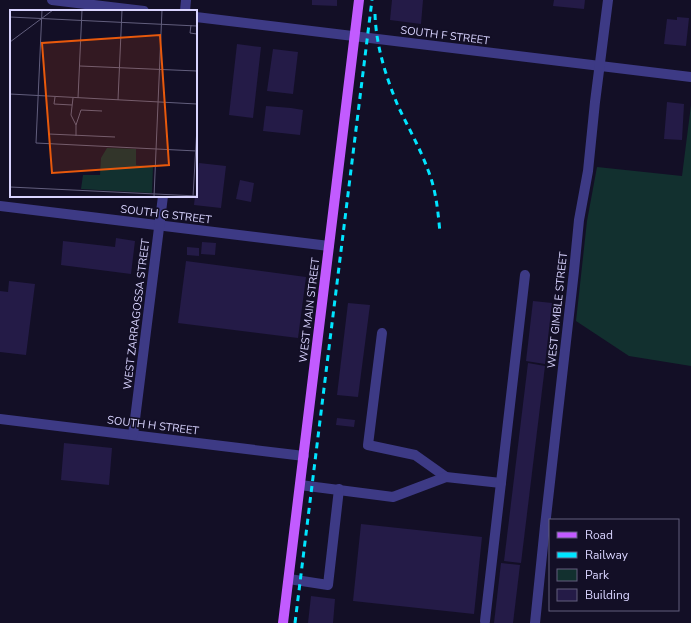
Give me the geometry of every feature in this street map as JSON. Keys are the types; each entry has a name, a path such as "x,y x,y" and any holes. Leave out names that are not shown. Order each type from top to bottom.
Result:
{"main road":[{"name":"WEST MAIN STREET","path":"283,623 359,0"}],"street":[{"path":"52,0 136,10"},
{"path":"185,10 186,0"},
{"name":"WEST GIMBLE STREET","path":"535,623 579,220 588,170 608,0"},
{"name":"SOUTH F STREET","path":"197,17 691,77"},
{"name":"WEST ZARRAGOSSA STREET","path":"133,435 162,197"},
{"name":"SOUTH G STREET","path":"0,206 329,246"},
{"path":"485,621 525,275"},
{"path":"382,333 368,445 415,455 446,476 501,483"},
{"name":"SOUTH H STREET","path":"0,419 304,456"},
{"path":"300,485 393,497 446,476"},
{"path":"289,579 328,585 339,489"}],"green space":[{"path":"691,105 691,366 629,356 576,321 587,221 597,167 682,176"}],"building":[{"path":"312,0 337,0 337,6 312,5"},
{"path":"392,0 423,0 421,24 390,20"},
{"path":"554,0 585,0 584,9 553,6"},
{"path":"677,17 689,18 686,46 664,44 667,19 677,20"},
{"path":"237,44 261,47 253,118 229,115"},
{"path":"273,49 298,52 293,94 267,91"},
{"path":"667,102 684,104 682,140 664,139"},
{"path":"266,106 303,110 300,135 263,131"},
{"path":"199,163 226,166 221,208 194,205 195,197 197,197"},
{"path":"240,180 254,183 251,202 236,199"},
{"path":"116,238 135,241 131,274 61,265 63,241 115,247"},
{"path":"202,242 216,243 215,255 201,254"},
{"path":"187,247 199,248 199,256 187,255"},
{"path":"186,261 306,277 298,338 178,323"},
{"path":"9,281 35,284 26,355 0,352 0,291 8,292"},
{"path":"533,301 552,303 545,364 526,361"},
{"path":"348,303 370,305 358,397 337,395"},
{"path":"528,363 545,366 521,563 504,561"},
{"path":"337,418 355,420 354,427 336,425"},
{"path":"64,443 112,448 109,485 61,480"},
{"path":"361,524 482,537 474,614 353,601"},
{"path":"501,563 520,565 513,623 494,623"},
{"path":"311,596 335,599 333,623 308,623"}],"railway":[{"path":"295,623 372,0"},
{"path":"375,14 377,38 389,84 431,178 436,201 440,233"}]}
